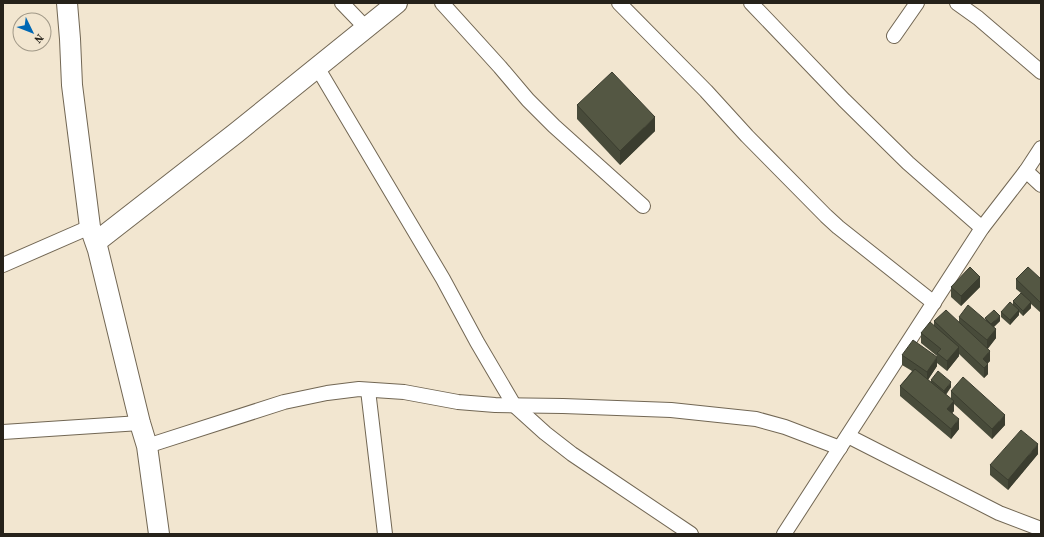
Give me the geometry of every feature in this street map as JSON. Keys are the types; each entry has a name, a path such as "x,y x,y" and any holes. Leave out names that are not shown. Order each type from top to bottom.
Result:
{"street":[{"path":"67,3 72,85 93,234 147,446 159,534"},
{"path":"342,3 366,28"},
{"path":"3,265 93,234 236,133 397,3"},
{"path":"442,3 528,100 554,126 643,206"},
{"path":"619,3 826,216 934,303"},
{"path":"751,3 844,100 908,163 982,228"},
{"path":"894,36 917,3"},
{"path":"957,3 978,18 1041,72"},
{"path":"317,67 443,279 476,342 514,405 545,433 572,454 691,534"},
{"path":"784,534 982,228 1026,171 1041,148"},
{"path":"1026,171 1041,185"},
{"path":"147,446 284,402 327,393 359,390 404,392 495,405 671,410 756,419 844,442 999,513 1041,529"},
{"path":"368,390 385,534"},
{"path":"3,432 140,423"}],"building":[{"path":"612,72 655,117 620,151 577,105"},
{"path":"970,267 980,277 961,296 951,287"},
{"path":"1028,267 1041,279 1041,303 1016,279"},
{"path":"1021,293 1031,302 1023,311 1013,301"},
{"path":"1010,302 1019,310 1010,320 1001,312"},
{"path":"968,305 996,329 987,340 959,317"},
{"path":"946,310 990,351 983,359 988,364 984,368 934,321"},
{"path":"994,310 1000,316 991,324 985,318"},
{"path":"930,322 959,347 947,361 937,353 941,349 921,333"},
{"path":"913,340 937,357 927,372 902,355"},
{"path":"915,369 954,401 947,409 959,419 951,429 900,386"},
{"path":"938,371 951,382 944,391 931,380"},
{"path":"963,377 1005,415 992,429 951,391"},
{"path":"1021,430 1038,444 1008,480 990,465"}]}
